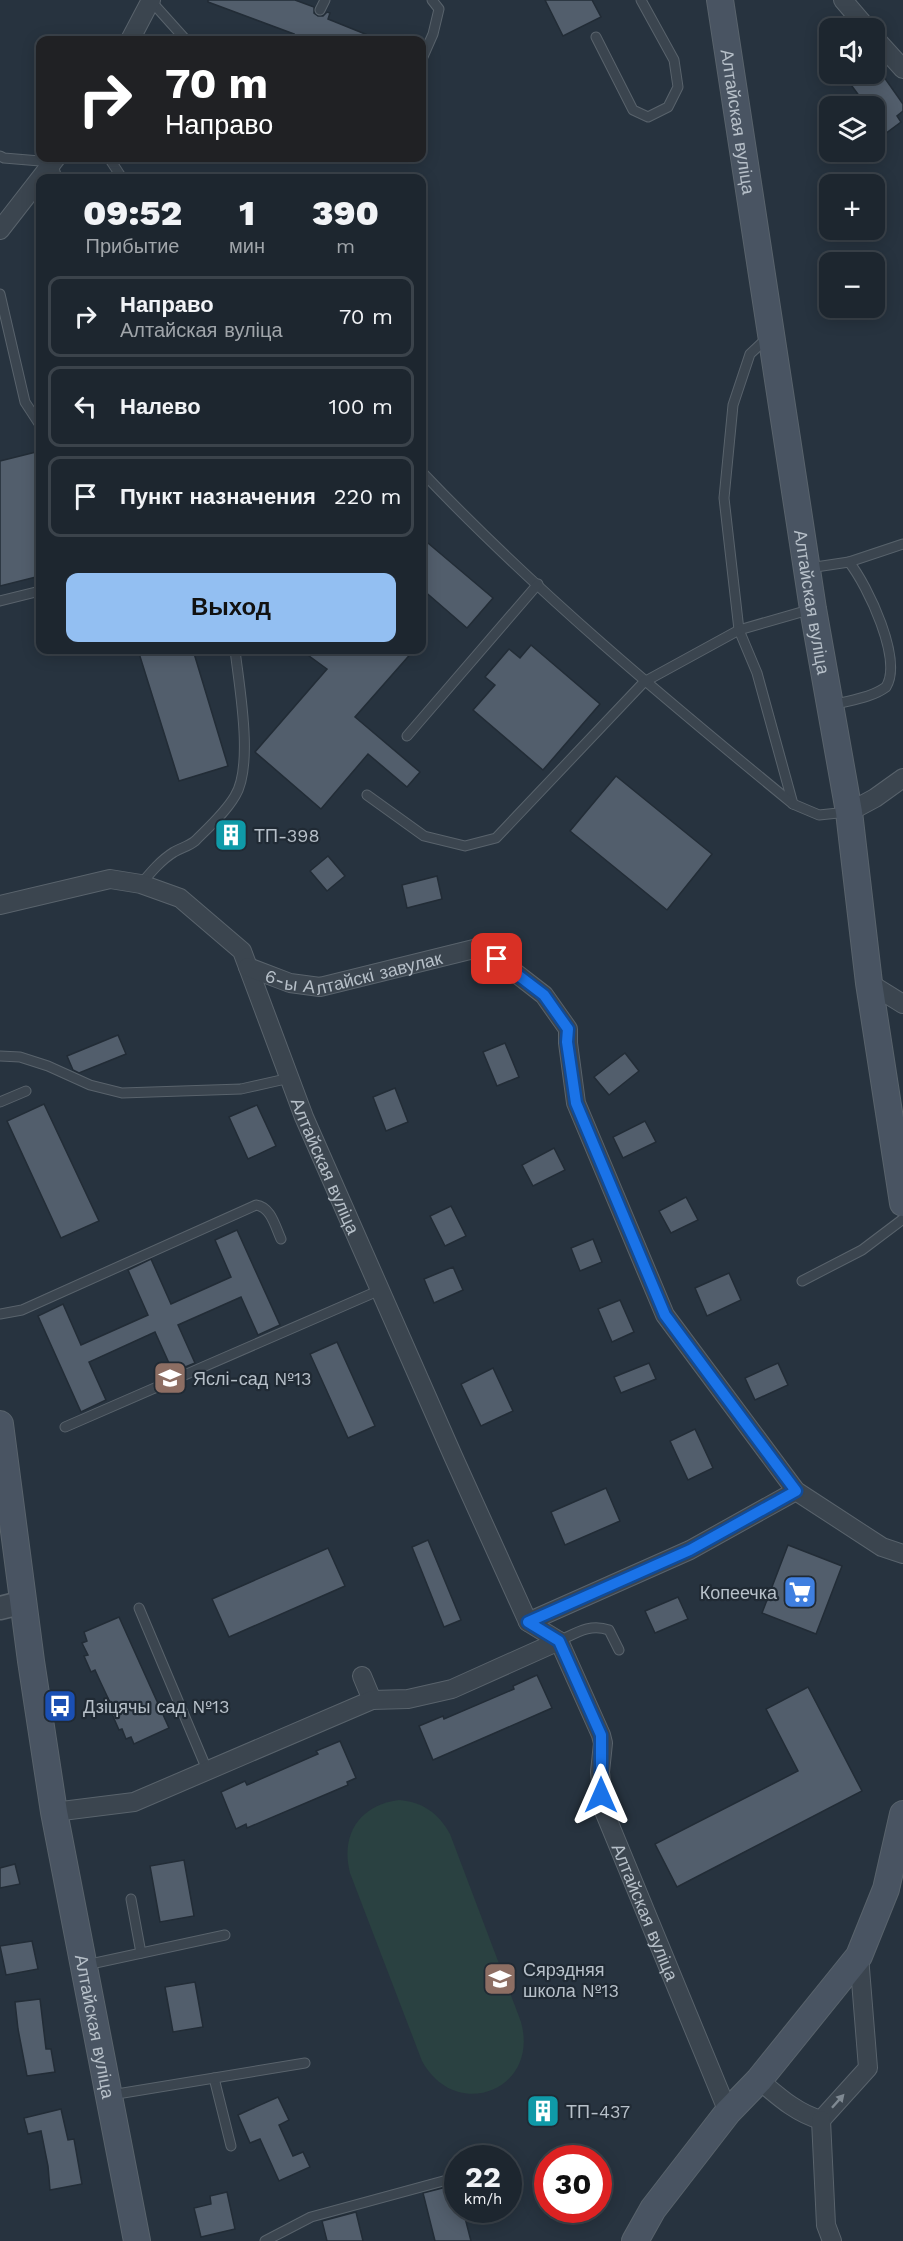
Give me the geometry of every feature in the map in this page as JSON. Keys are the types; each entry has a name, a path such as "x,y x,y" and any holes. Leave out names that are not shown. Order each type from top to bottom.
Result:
{"main road":[{"name":"Алтайская вуліца","path":"720,0 813,609 849,812 869,983 901,1170 903,1203"},
{"name":"Алтайская вуліца","path":"0,1424 31,1661 54,1812 137,2241"},
{"path":"635,2241 653,2209 728,2112 759,2080 859,1956 886,1888 903,1814"}],"street":[{"path":"132,36 151,0"},
{"path":"843,0 858,18"},
{"path":"885,49 903,69"},
{"path":"0,230 36,188"},
{"path":"849,812 875,798 903,778"},
{"name":"Алтайская вуліца","path":"0,905 110,879 141,884 180,898 242,951 304,1117 528,1622"},
{"name":"6-ы Алтайскі завулак","path":"248,967 290,983 320,987 482,947 544,995 568,1029 567,1042 576,1103 665,1315 796,1491 882,1547 903,1554"},
{"path":"869,983 903,1005"},
{"path":"528,1622 690,1550 796,1491"},
{"path":"0,1608 24,1602"},
{"path":"528,1622 559,1641"},
{"path":"54,1812 134,1802 372,1700 408,1699 452,1689 559,1641"},
{"name":"Алтайская вуліца","path":"559,1641 601,1735 601,1784 604,1811 728,2112"},
{"path":"362,1676 372,1700"},
{"path":"832,2241 826,2225 821,2120 868,2068 859,1956"},
{"path":"759,2080 806,2116 821,2120"}],"lane":[{"path":"151,0 182,36"},
{"path":"321,10 325,0"},
{"path":"426,50 433,34 438,9 432,0"},
{"path":"596,37 633,110 648,117 668,107 678,87 674,60 641,0"},
{"path":"0,156 55,166"},
{"path":"0,294 25,402 36,419"},
{"path":"771,334 750,354 733,405 724,498 739,630 757,673 793,804"},
{"path":"426,476 461,513 644,682 793,804 819,815 849,812"},
{"path":"807,568 849,562 903,544"},
{"path":"830,706 874,694 887,686 896,674 897,660 884,613 849,562"},
{"path":"407,736 538,584"},
{"path":"0,601 36,592"},
{"path":"367,795 424,836 465,846 496,838 644,682 739,630 813,609"},
{"path":"141,884 157,865 174,852 192,843 217,819 236,795 243,772 243,719 235,654"},
{"path":"0,1056 20,1057 48,1066 90,1085 122,1093 241,1089 290,1078"},
{"path":"0,1102 26,1091"},
{"path":"0,1314 22,1310 256,1206 261,1206 268,1211 281,1239"},
{"path":"802,1281 862,1250 903,1219"},
{"path":"66,1427 380,1290"},
{"path":"139,1608 208,1772"},
{"path":"559,1641 590,1627 600,1626 609,1629 619,1650"},
{"path":"131,1899 141,1953"},
{"path":"84,1965 225,1935"},
{"path":"109,2096 305,2063"},
{"path":"214,2078 231,2146"},
{"path":"265,2241 311,2217 444,2181"}],"green space":[{"path":"399,1800 415,1803 429,1810 450,1834 521,2022 524,2046 518,2066 507,2081 491,2090 473,2094 454,2091 437,2080 422,2061 350,1873 348,1846 356,1824 373,1808"}],"building":[{"path":"208,0 295,0 314,7 314,13 318,16 330,13 328,19 370,36 293,36 294,34 208,2"},
{"path":"545,0 592,0 601,17 563,36"},
{"path":"885,78 903,104 903,111 897,116 901,122 885,134 885,96 859,96 850,84 885,84"},
{"path":"36,452 36,577 0,586 0,461"},
{"path":"426,541 493,598 467,628 426,592"},
{"path":"531,645 600,704 543,770 473,710 495,685 485,677 509,649 520,658"},
{"path":"139,654 194,654 228,766 179,781"},
{"path":"306,654 410,654 355,717 420,772 407,787 368,754 321,809 255,752 327,669"},
{"path":"616,776 712,854 667,910 570,831"},
{"name":"ТП-398","path":"238,821 246,841 223,850 216,830"},
{"path":"328,856 345,876 327,891 310,871"},
{"path":"437,876 442,899 407,908 402,885"},
{"path":"118,1035 126,1054 79,1073 73,1070 67,1056"},
{"path":"505,1043 519,1077 497,1086 483,1052"},
{"path":"625,1053 639,1071 609,1095 594,1077"},
{"path":"395,1088 408,1122 386,1131 373,1097"},
{"path":"44,1104 99,1221 61,1238 7,1121"},
{"path":"257,1105 276,1146 248,1159 229,1117"},
{"path":"645,1121 656,1142 623,1158 613,1137"},
{"path":"554,1148 565,1170 533,1186 522,1165"},
{"path":"686,1197 698,1220 671,1233 659,1211"},
{"path":"451,1206 466,1236 445,1246 430,1216"},
{"path":"237,1230 280,1325 258,1335 241,1297 178,1325 195,1363 173,1372 155,1332 89,1362 106,1400 81,1412 38,1316 63,1304 81,1345 148,1315 128,1270 151,1259 171,1304 231,1277 215,1240"},
{"path":"593,1239 602,1262 580,1271 571,1248"},
{"path":"453,1267 463,1290 434,1303 424,1279"},
{"path":"729,1273 741,1300 707,1316 695,1288"},
{"path":"620,1300 634,1332 612,1342 598,1309"},
{"path":"337,1342 375,1426 348,1438 310,1354"},
{"path":"649,1363 656,1379 621,1393 614,1377"},
{"path":"778,1363 788,1385 755,1400 745,1378"},
{"path":"493,1368 513,1411 481,1426 461,1384"},
{"path":"695,1429 713,1468 688,1480 670,1441"},
{"path":"606,1488 620,1521 565,1545 551,1512"},
{"path":"428,1540 461,1620 444,1627 412,1547"},
{"path":"788,1545 842,1566 816,1634 762,1613"},
{"path":"328,1548 345,1586 229,1637 212,1599"},
{"path":"678,1597 688,1619 655,1633 645,1611"},
{"path":"119,1617 169,1728 134,1744 131,1737 126,1739 122,1729 119,1730 112,1714 115,1713 95,1670 91,1672 84,1656 88,1655 82,1643 87,1641 84,1632"},
{"path":"537,1675 552,1708 433,1760 419,1726 443,1716 444,1719 514,1689 513,1686"},
{"path":"808,1687 862,1791 677,1887 655,1844 798,1771 766,1709"},
{"path":"340,1741 356,1778 347,1782 348,1785 247,1828 246,1824 236,1829 221,1792 245,1781 247,1785 318,1754 316,1751"},
{"path":"184,1860 194,1916 160,1922 150,1866"},
{"path":"15,1864 20,1884 0,1888 0,1868"},
{"path":"32,1941 38,1969 6,1975 0,1946"},
{"path":"195,1982 203,2027 173,2032 165,1987"},
{"path":"40,1999 46,2049 51,2049 55,2072 27,2076 15,2002"},
{"path":"278,2097 289,2120 279,2125 293,2156 303,2152 310,2167 279,2181 260,2139 250,2143 238,2115"},
{"name":"ТП-437","path":"548,2098 553,2122 538,2125 533,2100"},
{"path":"61,2109 68,2140 74,2139 82,2184 50,2190 41,2131 28,2134 24,2118"},
{"path":"444,2188 444,2223 466,2223 471,2241 435,2241 423,2193"},
{"path":"227,2192 235,2229 201,2237 194,2208 211,2204 210,2196"},
{"path":"356,2212 363,2241 327,2241 322,2221"}],"place":[{"name":"ТП-398","path":"231,835"},
{"name":"Яслі-сад №13","path":"170,1378"},
{"name":"Копеечка","path":"800,1592"},
{"name":"Дзіцячы сад №13","path":"60,1706"},
{"name":"Сярэдняя школа №13","path":"500,1979"},
{"name":"ТП-437","path":"543,2111"}],"route":[{"path":"497,959 544,995 568,1029 567,1042 576,1103 665,1315 796,1491 690,1550 528,1622 559,1641 601,1735 603,1743 600,1772 601,1795"}]}
